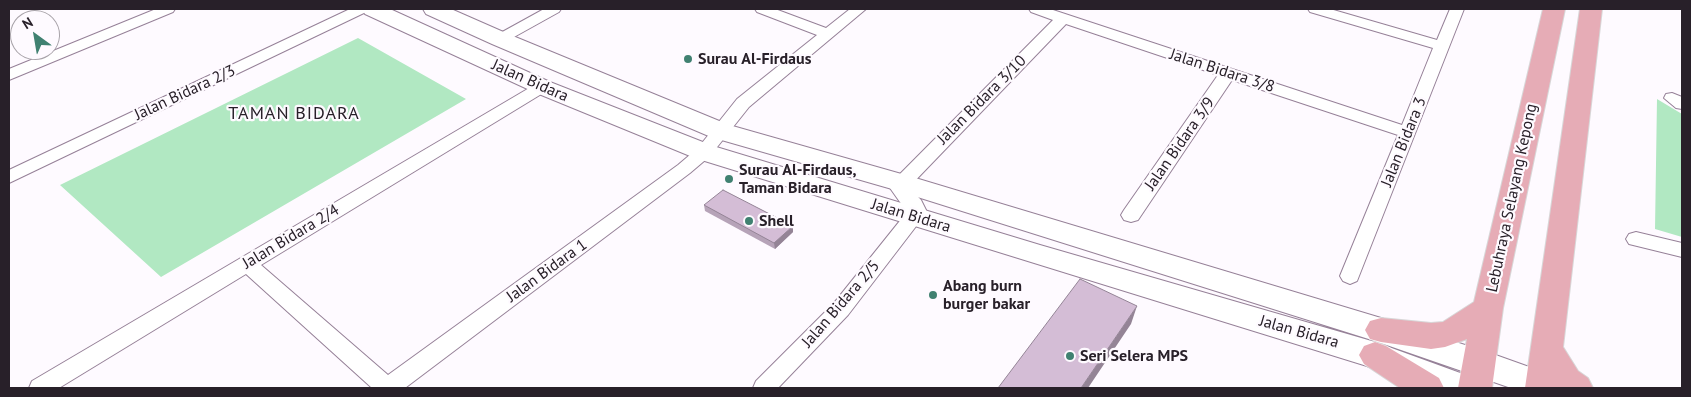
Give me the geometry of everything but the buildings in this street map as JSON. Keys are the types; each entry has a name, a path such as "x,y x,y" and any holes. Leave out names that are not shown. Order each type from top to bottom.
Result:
{"main road":[{"name":"Jalan Bidara","path":"373,9 542,87 712,142 914,217 1378,342"},
{"name":"Jalan Bidara","path":"434,9 712,142 902,182 1378,342 1472,380 1544,387"},
{"name":"Lebuhraya Selayang Kepong","path":"1472,380 1554,9"},
{"path":"1544,387 1547,348 1591,9"},
{"path":"1378,342 1445,334 1456,330 1488,308"},
{"path":"1378,342 1427,388"},
{"path":"1547,348 1566,381 1576,388"}],"street":[{"path":"9,76 168,9"},
{"name":"Jalan Bidara 2/3","path":"9,177 362,9"},
{"path":"500,39 554,9"},
{"path":"762,9 828,34"},
{"name":"Jalan Bidara 1","path":"388,388 684,169 712,142 743,103 859,9"},
{"name":"Jalan Bidara 3/8","path":"1036,9 1408,133"},
{"path":"1315,9 1442,46"},
{"name":"Jalan Bidara 3","path":"1350,276 1456,9"},
{"name":"Jalan Bidara 3/10","path":"902,182 1063,18"},
{"name":"Jalan Bidara 3/9","path":"1131,215 1228,73"},
{"name":"Jalan Bidara 2/4","path":"40,388 542,87"},
{"path":"902,182 899,188 914,206 917,212 914,217"},
{"name":"Jalan Bidara 2/5","path":"764,388 841,309 914,217"},
{"path":"1636,239 1682,250"},
{"path":"247,264 388,388"}],"green space":[{"path":"358,38 466,99 161,277 60,185"},
{"path":"1657,99 1682,114 1682,237 1655,229"}],"place":[{"name":"Surau Al-Firdaus","path":"688,59"},
{"name":"Surau Al-Firdaus, Taman Bidara","path":"729,179"},
{"name":"Shell","path":"749,221"},
{"name":"Abang burn burger bakar","path":"933,295"},
{"name":"Seri Selera MPS","path":"1070,356"}],"district":[{"name":"TAMAN BIDARA","path":"294,114"}]}
